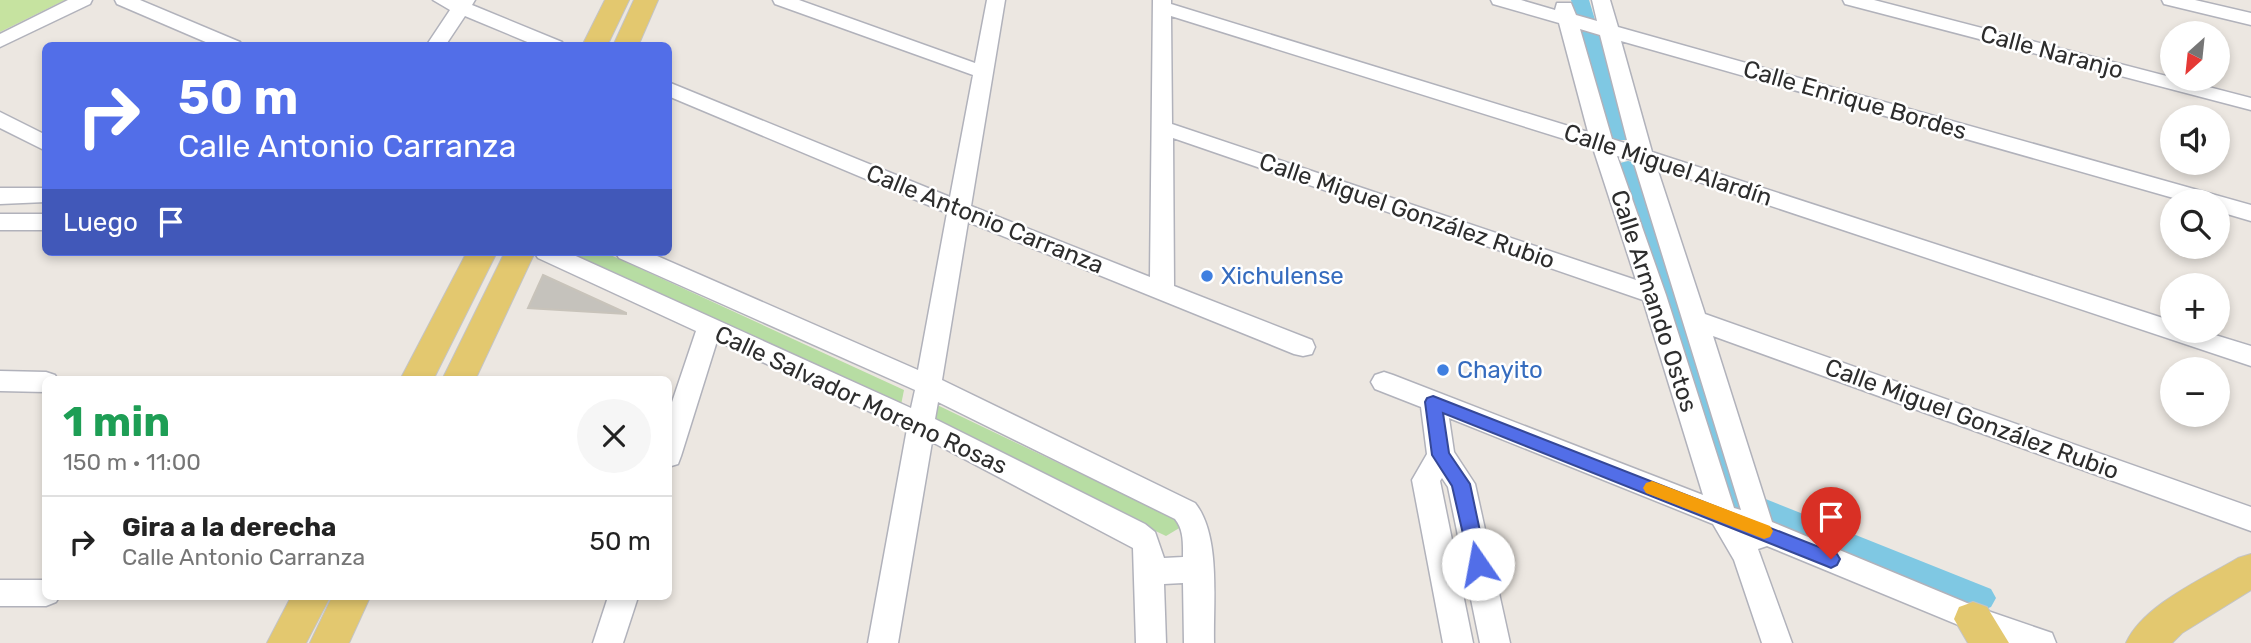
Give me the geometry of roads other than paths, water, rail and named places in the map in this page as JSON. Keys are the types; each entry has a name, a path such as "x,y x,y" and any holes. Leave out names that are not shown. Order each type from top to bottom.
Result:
{"main road":[{"path":"596,42 618,0"},
{"path":"627,42 646,0"},
{"path":"418,376 480,256"},
{"path":"460,376 518,256"},
{"path":"2145,643 2168,621 2251,570"},
{"path":"286,643 309,600"},
{"path":"329,643 350,600"}],"street":[{"path":"0,41 83,0"},
{"path":"124,0 224,42"},
{"path":"442,0 463,4 546,42"},
{"path":"782,0 967,68 983,70"},
{"path":"883,643 996,0"},
{"name":"Calle Enrique Bordes","path":"1500,0 1564,9 1608,29 2168,189"},
{"name":"Calle Armando Ostos","path":"1601,0 1642,156 1742,464 1760,530"},
{"name":"Calle Naranjo","path":"1852,0 2251,104"},
{"path":"2171,0 2251,19"},
{"path":"1161,290 1162,3"},
{"name":"Calle Miguel Alardín","path":"1162,3 1602,143 2160,326"},
{"path":"438,42 463,4"},
{"name":"Calle Armando Ostos","path":"1564,9 1602,143 1654,295 1723,516 1747,556 1777,643"},
{"name":"Calle Antonio Carranza","path":"672,91 1303,347"},
{"path":"0,118 42,142"},
{"name":"Calle Miguel González Rubio","path":"1161,127 1654,295"},
{"path":"0,196 42,195"},
{"path":"2230,207 2251,213"},
{"path":"0,222 42,222"},
{"name":"Calle Salvador Moreno Rosas","path":"555,256 921,424 1135,533 1144,541 1149,553 1151,643"},
{"name":"Calle Salvador Moreno Rosas","path":"636,256 928,385 1185,511 1193,521 1199,643"},
{"name":"Calle Miguel González Rubio","path":"1693,319 2251,519"},
{"path":"672,444 709,328"},
{"name":"Calle Miguel Alardín","path":"2212,343 2251,356"},
{"path":"0,381 42,382"},
{"path":"1384,382 1760,530 1981,631 2041,643"},
{"path":"1433,402 1440,455 1461,484 1495,643"},
{"path":"1440,455 1426,480 1458,643"},
{"path":"1747,556 1760,530"},
{"path":"1150,572 1197,569"},
{"path":"0,593 42,593"},
{"path":"608,643 622,600"}],"waterway":[{"path":"1580,0 1619,135"},
{"path":"1628,168 1732,498 1981,598"}],"place":[{"name":"Xichulense","path":"1207,276"},
{"name":"Chayito","path":"1443,370"}]}
